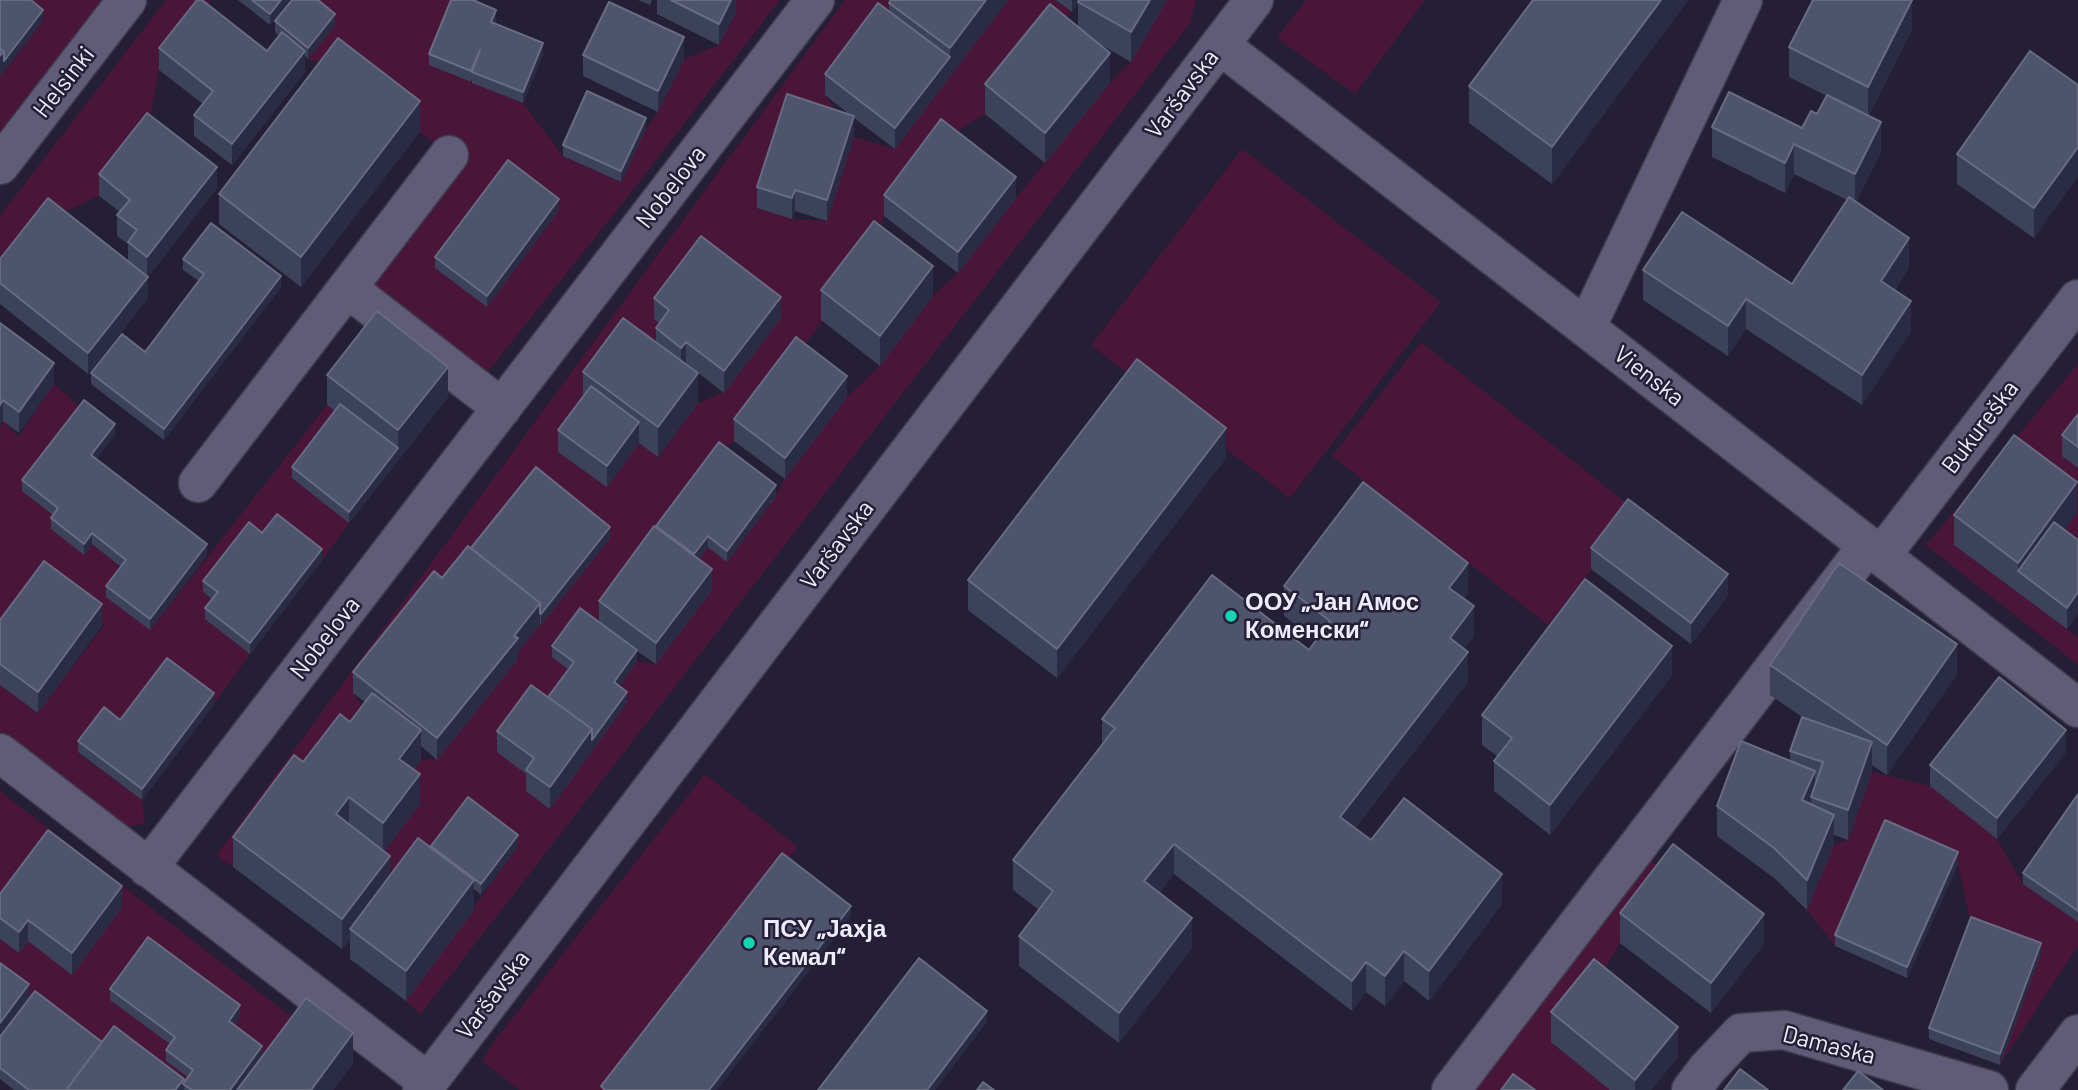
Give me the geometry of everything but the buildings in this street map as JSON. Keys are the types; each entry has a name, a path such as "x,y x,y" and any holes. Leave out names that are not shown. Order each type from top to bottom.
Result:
{"street":[{"name":"Helsinki","path":"0,165 127,0"},
{"name":"Nobelova","path":"148,868 815,0"},
{"name":"Varšavska","path":"425,1086 1254,0"},
{"path":"1586,328 1743,0"},
{"name":"Vienska","path":"1220,45 2078,708"},
{"path":"198,483 449,155"},
{"path":"347,288 502,408"},
{"name":"Bukureška","path":"1451,1090 1874,550 2078,299"},
{"path":"0,753 425,1086"},
{"name":"Damaska","path":"1691,1090 1741,1033 1784,1030 1989,1090"},
{"path":"2035,1090 2078,1034"}],"shaded area":[{"path":"16,0 106,0 0,137 0,77 43,21"},
{"path":"166,0 211,0 159,70 147,134 99,196 48,219 0,280 0,216"},
{"path":"304,0 452,0 429,65 523,103 563,156 621,182 684,59 719,45 736,12 714,0 780,0 475,388 347,288 449,155 338,68 308,59"},
{"path":"845,0 902,0 825,95 854,137 895,149 1008,0 1056,0 1072,12 1050,34 985,114 941,141 884,216 874,251 734,441 719,453 599,622 553,657 574,673 534,779 550,808 627,703 614,693 637,661 656,664 694,565 708,547 728,561 847,397 880,366 933,296 958,273 1110,83 1131,62 1167,0 1196,0 1191,22 420,1015 406,1001 518,846 431,857 390,886 336,844 399,789 421,760 437,759 514,657 610,538 354,693 372,723 293,785 233,867 216,856","holes":["854,137 827,221 792,219 757,208","781,318 724,392 698,403 659,457 639,443 607,487 669,331"]},
{"path":"1306,0 1425,0 1355,94 1277,38"},
{"path":"1242,149 1441,302 1290,498 1091,345"},
{"path":"1421,342 1637,511 1548,625 1332,456"},
{"path":"2078,364 2078,435 2062,456 2078,468 2078,561 1954,545 2078,637 2078,665 1926,545"},
{"path":"54,384 84,411 92,544 126,571 150,630 327,405 340,415 349,523 322,560 277,525 218,603 250,654 214,704 120,731 78,753 142,800 145,824 128,826 64,782 0,732 0,685 38,713 104,625 44,582 0,641 0,426 3,421 18,437"},
{"path":"1872,772 1930,786 1997,839 2023,884 2078,922 2078,946 2000,1065 1958,863 1835,946 1807,910 1834,845 1848,840"},
{"path":"705,774 798,847 608,1090 519,1090 482,1061 496,1039"},
{"path":"0,791 306,1028 262,1057 229,1032 240,1017 175,1048 193,1081 175,1090 0,980 0,939 19,953 28,941 72,974 122,907 0,916"},
{"path":"1633,851 1673,874 1620,943 1594,989 1550,1041 1610,1090 1451,1090"}],"place":[{"name":"ООУ „Јан Амос Коменски“","path":"1231,616"},
{"name":"ПСУ „Јахја Кемал“","path":"749,943"}]}
